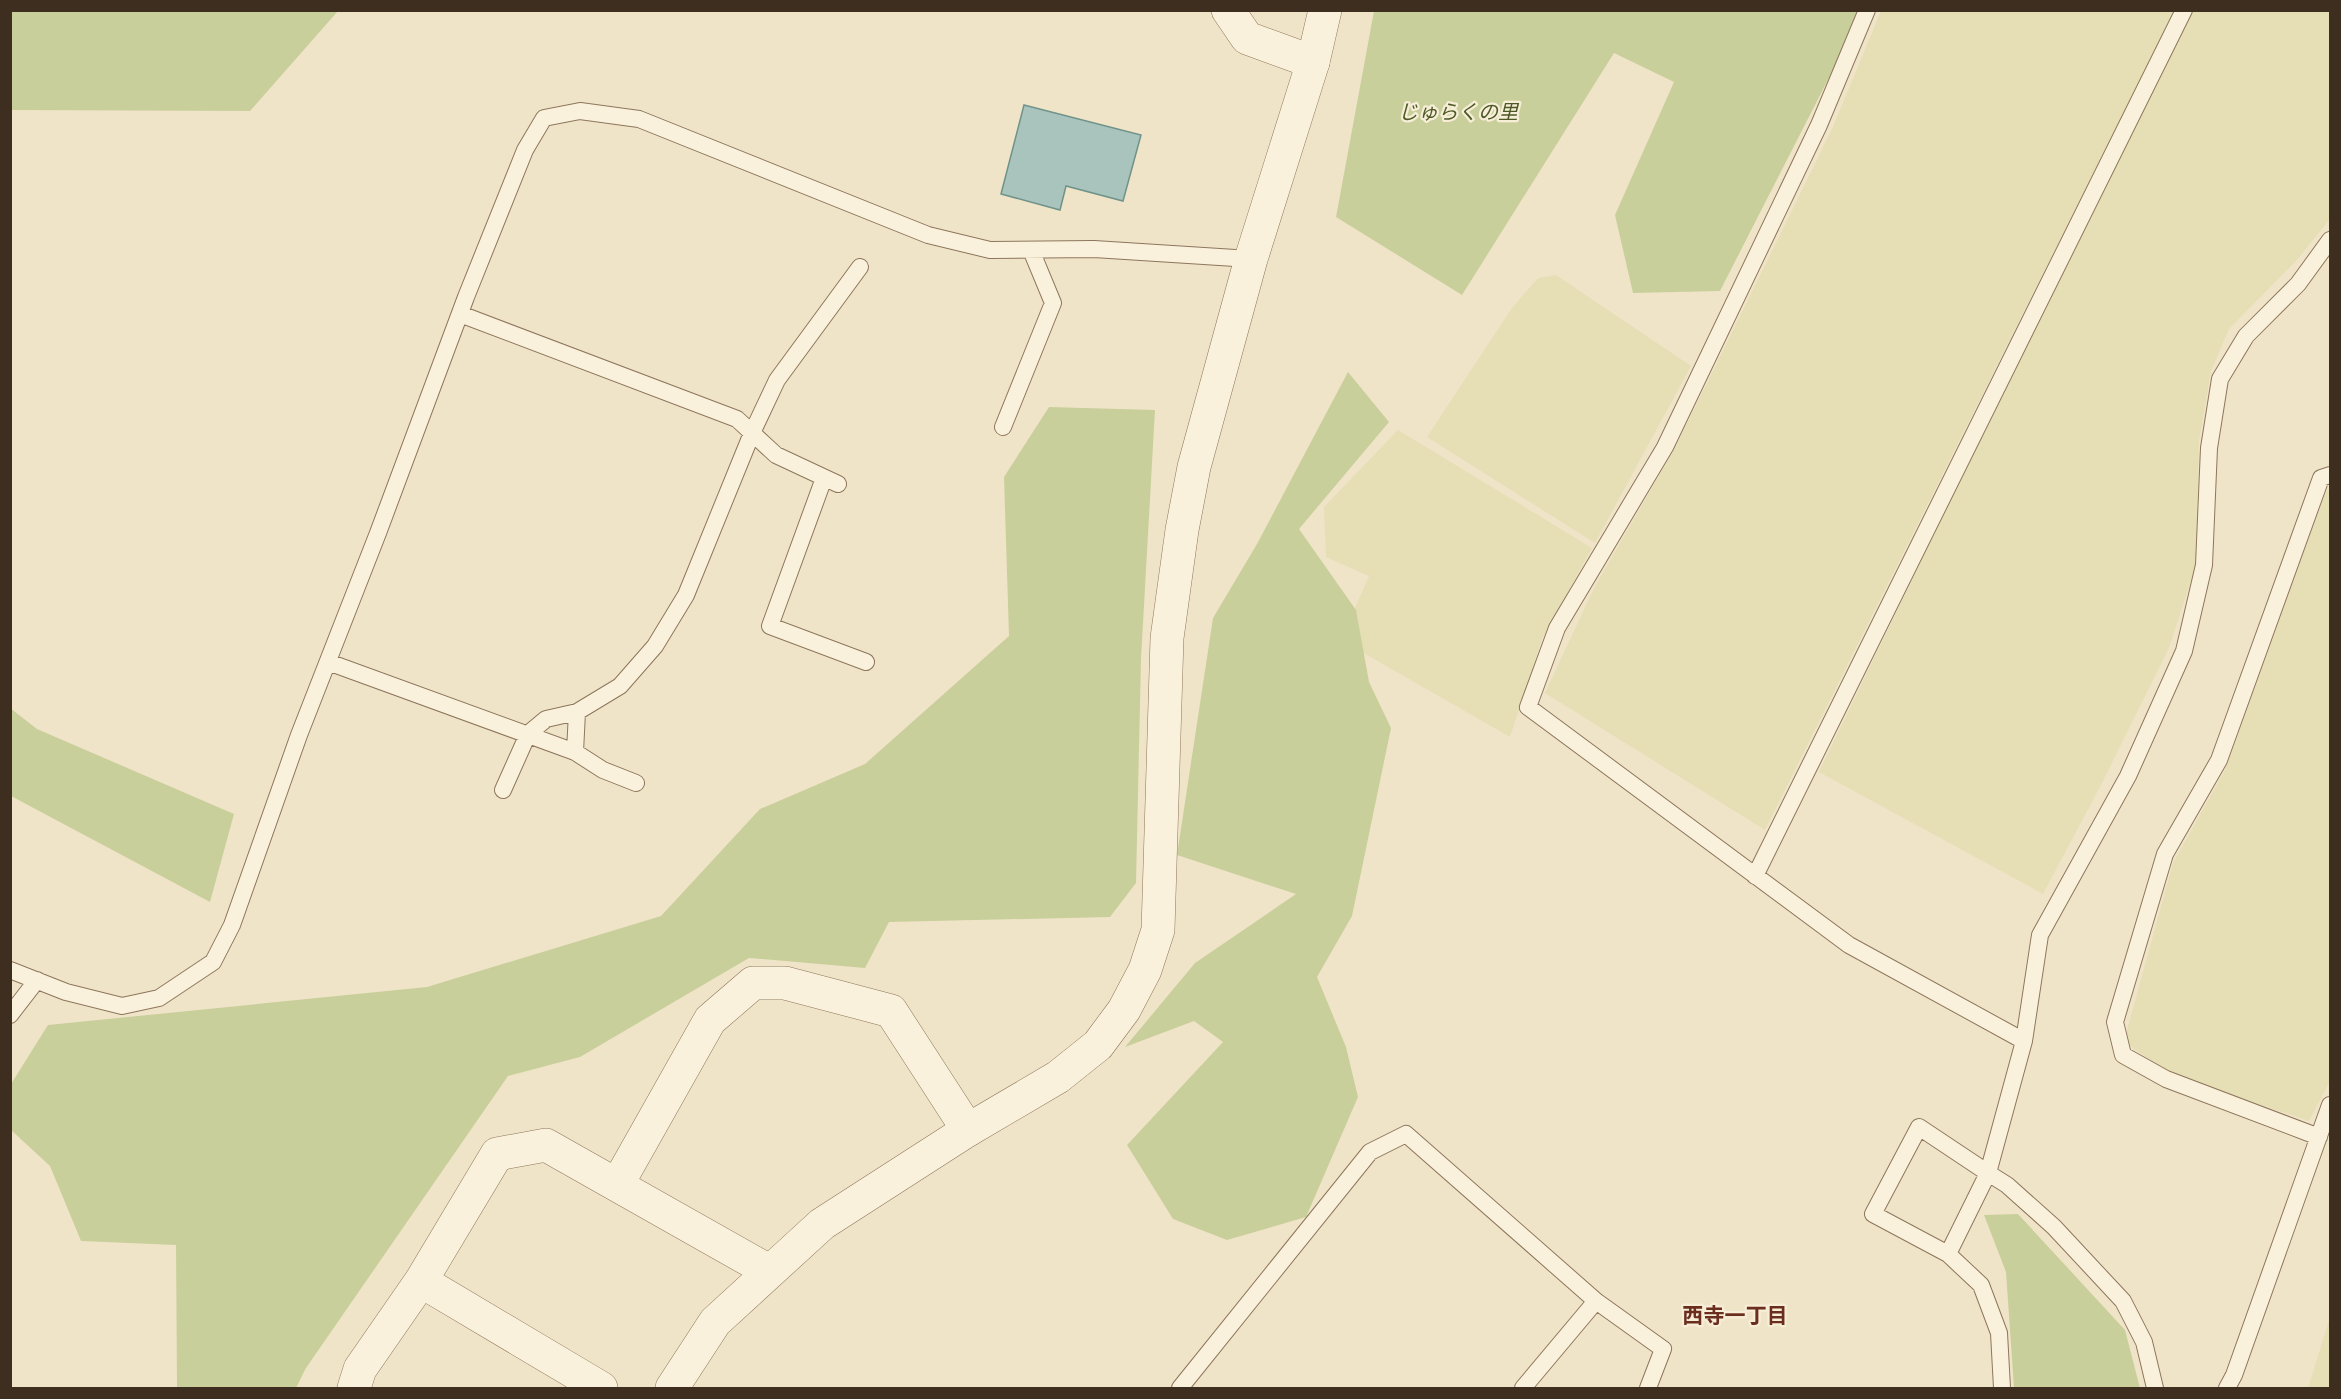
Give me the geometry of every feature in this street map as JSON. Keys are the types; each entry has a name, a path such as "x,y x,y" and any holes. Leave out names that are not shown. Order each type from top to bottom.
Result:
{"street":[{"path":"1228,10 1247,38 1313,62"},
{"path":"672,1389 716,1322 822,1224 968,1130 1058,1077 1098,1045 1124,1010 1149,960 1158,930 1167,638 1180,541 1194,466 1251,259 1313,62 1325,10"},
{"path":"617,1185 710,1020 753,983 785,983 891,1011 968,1130"},
{"path":"354,1389 360,1369 421,1281 497,1154 546,1145 769,1271"},
{"path":"421,1281 601,1389"}],"lane":[{"path":"1867,10 1819,124 1665,447 1557,628 1528,707 1849,945 2024,1041"},
{"path":"1755,876 2184,10"},
{"path":"10,970 66,992 122,1006 159,998 213,962 232,926 299,735 460,314 525,150 544,118 580,111 639,119 928,235 990,250 1094,249 1251,259"},
{"path":"1948,1254 1988,1173 2024,1041 2040,935 2128,776 2184,651 2204,564 2209,448 2220,379 2246,336 2298,284 2331,240"},
{"path":"1003,427 1053,303 1031,250"},
{"path":"502,790 528,734 546,719 577,712 620,686 655,646 686,595 752,433 777,380 860,267"},
{"path":"460,314 737,419 776,455 831,481 770,626 866,662"},
{"path":"2319,1137 2157,1074 2123,1055 2115,1022 2165,854 2219,759 2321,478 2331,475"},
{"path":"328,662 575,752 603,770 636,783"},
{"path":"575,752 577,712"},
{"path":"10,1015 37,980"},
{"path":"2227,1389 2331,1105"},
{"path":"2002,1389 1999,1333 1981,1285 1948,1254 1873,1214 1918,1127 2007,1185 2054,1227 2123,1301 2144,1342 2155,1389"},
{"path":"1180,1389 1370,1152 1406,1134 1596,1301 1663,1349 1648,1389"},
{"path":"1523,1389 1596,1301"}],"shaded area":[{"path":"1881,11 2174,11 1765,830 1545,693 1594,588 1674,450 1832,129"},
{"path":"2193,11 2330,11 2330,219 2296,261 2229,329 2211,371 2199,441 2196,565 2169,648 2102,783 2043,894 1819,772 1965,470"},
{"path":"1556,275 1691,366 1595,543 1427,437 1512,308 1538,278"},
{"path":"1398,430 1592,548 1542,639 1510,737 1341,640 1369,576 1326,557 1324,507"},
{"path":"2330,489 2330,1081 2309,1121 2167,1073 2124,1041 2173,863 2225,770 2326,491"},
{"path":"2330,1317 2330,1388 2308,1388"}],"green space":[{"path":"11,10 338,11 250,111 11,110"},
{"name":"じゅらくの里","path":"1374,11 1863,11 1720,291 1633,293 1615,215 1674,82 1614,53 1462,295 1336,217"},
{"path":"1348,372 1389,422 1299,529 1356,610 1369,682 1391,728 1352,916 1317,977 1346,1047 1358,1097 1306,1217 1227,1240 1173,1219 1127,1145 1223,1042 1194,1021 1125,1047 1195,963 1296,894 1177,855 1213,618 1257,544"},
{"path":"1049,407 1155,410 1141,659 1136,883 1110,917 889,922 865,968 749,958 580,1057 508,1076 306,1368 296,1388 177,1388 176,1245 81,1241 50,1166 11,1130 11,1084 48,1025 427,987 661,916 760,809 865,764 1009,636 1004,477"},
{"path":"10,708 37,729 234,814 210,902 11,796"},
{"path":"2018,1214 2125,1330 2140,1388 2014,1388 2006,1272 1984,1215"}],"water":[{"path":"1024,105 1141,135 1123,201 1066,186 1060,210 1001,194"}],"district":[{"name":"西寺一丁目","path":"1735,1316"}]}
